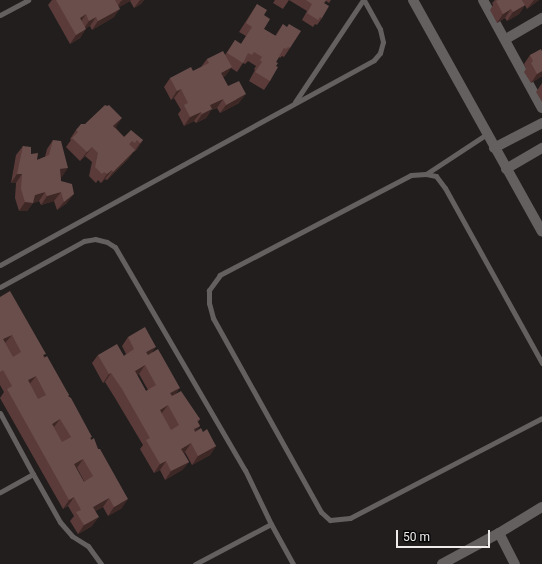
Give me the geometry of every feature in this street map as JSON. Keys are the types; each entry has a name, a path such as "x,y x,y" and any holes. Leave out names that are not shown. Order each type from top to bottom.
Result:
{"street":[{"path":"413,0 542,232"},
{"path":"483,0 506,39 542,108"},
{"path":"506,39 542,18"},
{"path":"494,148 542,123"},
{"path":"506,169 542,148"},
{"path":"442,564 499,533 542,507"},
{"path":"499,533 515,564"}],"lane":[{"path":"0,16 28,0"},
{"path":"0,265 294,104 374,60 380,53 383,42 380,29 364,0 294,104"},
{"path":"426,174 487,134"},
{"path":"542,363 445,188 436,176 426,174 411,175 220,275 209,290 209,303 213,318 321,512 330,520 350,518 542,418"},
{"path":"0,287 84,241 95,239 107,242 115,247 245,470 271,524 293,564"},
{"path":"0,414 63,526 72,536 88,546 101,564"},
{"path":"0,492 33,474"},
{"path":"195,564 271,524"}],"building":[{"path":"56,0 115,0 120,9 98,21 96,17 89,21 86,14 80,18 86,29 76,35"},
{"path":"306,0 326,0 324,3 329,6 322,18 320,17 318,20 307,13 312,4"},
{"path":"522,0 525,5 513,12 511,9 503,14 496,1"},
{"path":"257,4 267,10 264,15 270,19 264,29 276,36 283,24 287,27 289,24 301,31 290,48 284,48 276,62 278,63 276,66 278,67 270,81 255,72 262,62 260,60 262,57 254,52 252,55 248,53 243,63 227,53 235,40 241,44 252,27 246,23"},
{"path":"541,49 542,71 537,74 531,63 533,61 530,55"},
{"path":"223,51 232,67 221,73 228,86 239,81 246,94 226,105 223,99 210,105 212,109 202,114 201,112 190,117 184,105 188,103 181,89 177,91 170,78 191,67 193,71 209,63 207,59"},
{"path":"105,105 109,105 122,118 113,126 124,137 131,130 143,140 140,143 137,140 135,143 132,141 129,144 135,150 113,172 112,170 107,174 104,172 102,174 95,167 98,153 92,147 87,152 72,138 78,132 76,130 81,124 85,124"},
{"path":"53,140 61,141 68,168 60,169 61,181 72,184 74,194 64,202 61,192 47,196 45,192 35,195 33,203 25,202 21,189 22,174 17,174 23,146 31,147 31,154 38,153 37,160 49,155"},
{"path":"10,291 46,354 43,355 44,358 47,356 92,437 90,438 91,440 94,438 98,449 100,449 128,499 114,507 109,498 93,507 99,517 84,525 76,512 81,510 74,497 69,500 7,389 12,386 3,370 0,372 0,297","holes":["12,335 21,352 13,357 3,339","36,376 46,395 38,399 28,380","60,419 71,437 62,442 52,424","83,459 93,476 84,482 74,464"]},
{"path":"145,327 156,347 146,352 148,355 158,349 180,388 170,393 172,396 181,391 200,419 197,421 200,426 194,429 195,432 201,428 203,432 207,429 216,446 198,456 191,443 181,449 189,462 171,471 166,461 160,464 146,440 150,438 122,389 111,373 109,374 98,355 117,344 124,356 134,349 128,337","holes":["145,365 156,385 146,391 135,371","168,405 179,425 171,430 160,410"]}]}
